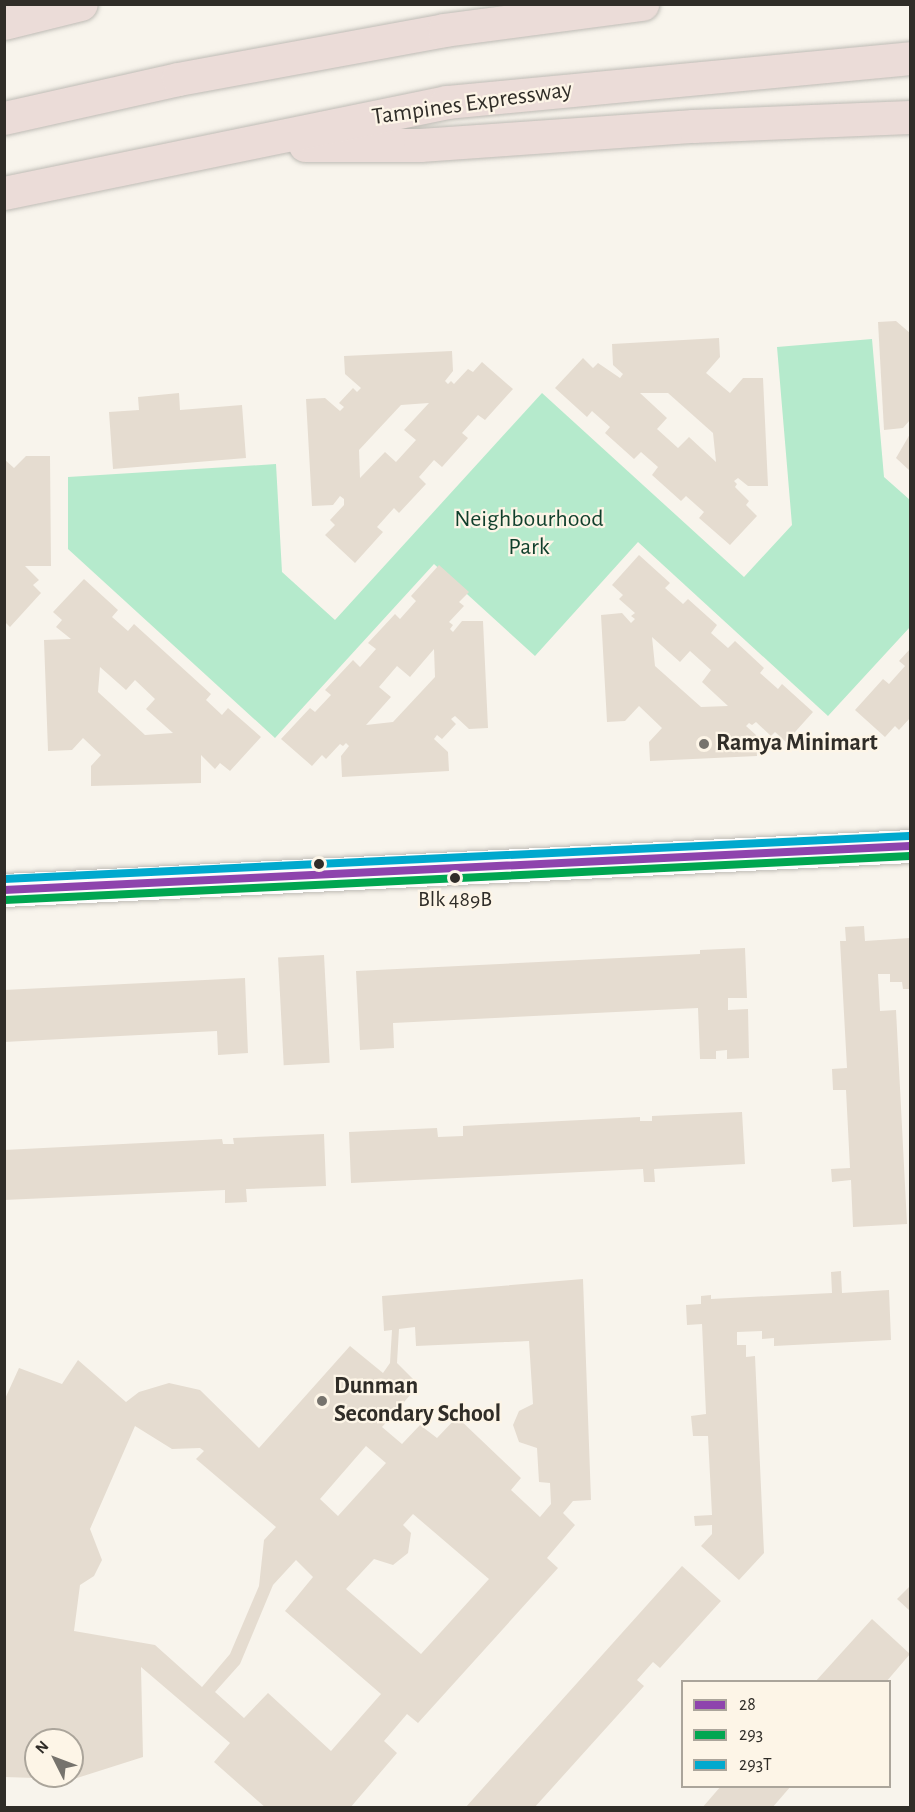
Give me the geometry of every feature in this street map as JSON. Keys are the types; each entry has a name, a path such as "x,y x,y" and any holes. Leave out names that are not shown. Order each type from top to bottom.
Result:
{"highway":[{"path":"4,23 81,4"},
{"path":"444,30 543,4"},
{"path":"4,118 178,79 444,30 642,4"},
{"name":"Tampines Expressway","path":"4,193 447,102 910,58"},
{"path":"235,145 420,145 693,126 910,117"}],"street":[{"path":"4,890 910,846"}],"green space":[{"name":"Neighbourhood Park","path":"872,339 884,477 910,500 910,627 828,716 638,542 535,656 434,564 275,738 68,549 68,477 276,464 282,572 335,620 542,393 744,577 792,525 777,347"}],"building":[{"path":"896,321 910,333 910,420 903,428 884,430 878,322"},
{"path":"719,338 720,357 706,373 730,393 743,378 763,378 768,486 748,486 738,478 734,481 737,484 735,487 749,501 746,505 757,516 730,545 699,518 704,512 686,496 681,501 652,475 658,467 641,452 634,459 605,433 610,427 592,411 587,417 555,388 583,358 593,368 598,363 620,378 623,374 613,365 612,344","holes":["640,393 668,393 713,433 716,462 689,437 678,448 657,429 667,418"]},
{"path":"452,351 453,371 445,381 448,384 451,381 454,384 468,369 473,372 482,362 513,389 485,420 478,415 462,433 468,438 442,467 434,460 419,477 426,484 399,513 394,508 377,527 383,532 355,563 325,535 335,525 330,520 344,505 344,499 340,496 333,505 312,506 306,399 325,398 340,411 344,407 339,403 353,388 357,392 361,388 345,374 344,356","holes":["429,403 404,430 416,440 396,462 385,452 360,478 359,450 401,405"]},
{"path":"179,393 180,410 242,405 246,458 113,469 109,412 139,410 138,397"},
{"path":"910,434 910,471 896,458"},
{"path":"26,456 50,456 51,566 25,566 39,580 33,585 41,593 10,627 4,621 4,459 14,468"},
{"path":"639,555 670,583 665,588 683,604 688,599 717,625 711,633 728,648 735,641 764,668 760,673 778,689 782,684 813,712 786,742 775,732 771,736 756,722 752,725 749,723 746,726 756,735 757,756 650,761 649,742 662,728 639,706 625,721 607,722 601,615 622,613 631,623 635,619 631,616 635,613 619,599 623,595 612,585","holes":["652,637 680,662 690,651 711,670 702,682 728,706 701,707 655,666"]},
{"path":"439,565 469,592 459,602 464,606 449,622 453,625 450,629 453,632 462,621 483,621 488,728 469,729 455,716 451,719 456,724 442,739 437,735 434,739 448,752 449,771 342,777 341,756 349,746 346,743 343,746 340,744 326,759 322,755 312,766 281,739 310,708 315,712 331,695 325,690 353,660 360,667 376,649 368,643 395,614 400,619 416,601 411,596","holes":["434,649 435,677 393,722 366,725 391,697 379,687 397,666 410,677"]},
{"path":"84,579 118,610 112,617 128,631 134,624 211,694 206,700 222,715 228,708 261,737 230,771 220,763 215,769 201,755 201,783 91,786 91,766 101,755 83,738 72,750 48,751 44,640 71,639 56,627 62,620 53,612","holes":["100,667 126,690 135,680 155,699 146,709 173,733 145,735 98,692"]},
{"path":"910,649 910,718 899,730 895,726 885,737 855,710 883,679 889,684 905,666 899,661"},
{"path":"864,926 865,941 910,938 910,989 903,989 902,982 890,982 890,974 878,974 880,1011 896,1010 907,1224 853,1227 851,1180 832,1182 831,1169 850,1168 846,1090 833,1090 832,1069 847,1068 840,941 846,941 845,927"},
{"path":"745,948 747,998 728,998 728,1010 748,1009 749,1058 727,1059 727,1050 716,1051 716,1059 700,1059 698,1008 393,1023 394,1048 360,1050 356,971 700,954 700,950"},
{"path":"324,955 330,1063 284,1065 278,957"},
{"path":"245,978 248,1053 218,1055 217,1031 4,1042 4,990"},
{"path":"742,1112 745,1164 654,1169 655,1182 644,1182 643,1169 351,1183 349,1132 437,1128 438,1137 463,1136 463,1126 640,1117 640,1121 652,1121 652,1116"},
{"path":"324,1134 326,1186 246,1189 247,1202 225,1203 225,1190 4,1200 4,1150 222,1139 223,1144 234,1144 233,1138"},
{"path":"841,1271 842,1293 889,1290 891,1340 774,1346 774,1338 762,1339 762,1331 737,1332 737,1345 746,1345 746,1357 755,1356 764,1553 739,1580 701,1546 712,1534 712,1525 695,1526 694,1516 712,1515 708,1436 693,1436 691,1416 706,1414 702,1324 687,1325 686,1305 701,1304 701,1296 711,1295 711,1299 832,1293 831,1272"},
{"path":"583,1279 591,1500 573,1501 563,1513 575,1525 547,1558 558,1568 418,1723 407,1714 384,1741 397,1753 350,1808 266,1808 214,1762 230,1743 141,1667 143,1757 84,1776 84,1728 24,1728 24,1778 4,1777 4,1401 19,1368 62,1384 78,1360 126,1402 139,1392 169,1383 200,1390 259,1448 350,1346 383,1373 390,1363 392,1330 384,1331 382,1296","holes":["415,1327 416,1346 529,1341 533,1404 519,1411 513,1425 519,1442 537,1448 539,1482 550,1483 551,1504 540,1517 511,1490 521,1478 457,1417 437,1438 420,1425 402,1444 382,1427 419,1385 397,1363 399,1329","135,1426 172,1449 200,1448 204,1451 196,1459 276,1527 264,1540 259,1586 230,1654 202,1687 155,1645 74,1631 80,1585 94,1576 102,1560 90,1529","366,1446 386,1463 338,1516 320,1499","413,1514 489,1579 421,1654 346,1589 374,1559 393,1565 408,1553 411,1533 403,1525","296,1560 313,1577 285,1611 381,1694 331,1751 268,1693 244,1718 215,1692 240,1664 273,1585"]},
{"path":"682,1566 721,1601 660,1668 653,1662 637,1680 644,1686 534,1808 465,1808"},
{"path":"910,1586 910,1611 897,1599"},
{"path":"872,1619 910,1654 888,1680 817,1680"},
{"path":"719,1788 789,1788 772,1808 702,1808"}],"transit line":[{"name":"293T","path":"4,879 909,836"},
{"name":"28","path":"4,890 910,846"},
{"name":"293","path":"5,900 910,856"}],"place":[{"name":"Ramya Minimart","path":"704,744"},
{"name":"Blk 489B","path":"455,878"},
{"name":"Dunman Secondary School","path":"322,1401"}]}
